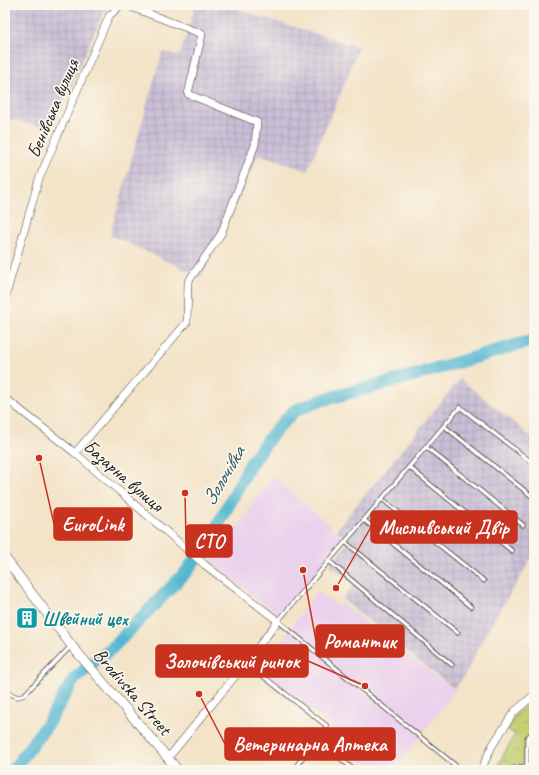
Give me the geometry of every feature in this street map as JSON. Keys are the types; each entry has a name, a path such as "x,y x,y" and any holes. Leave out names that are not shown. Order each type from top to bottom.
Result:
{"street":[{"name":"Бенівська вулиця","path":"5,298 39,179 109,16 121,5"},
{"path":"75,453 187,322 188,282 221,234 255,145 257,122 188,94 202,34 126,5"},
{"name":"Базарна вулиця","path":"5,398 75,453 205,565 278,621"},
{"name":"Brodivska Street","path":"5,558 74,648 178,770"},
{"path":"168,758 246,663 278,621"},
{"path":"481,770 492,746 514,712 534,695"}],"lane":[{"path":"461,770 278,621 460,407 534,464"},
{"path":"444,426 534,498"},
{"path":"426,446 523,525"},
{"path":"409,467 512,551"},
{"path":"382,499 484,581"},
{"path":"364,520 471,607"},
{"path":"345,542 458,633"},
{"path":"329,561 452,665"},
{"path":"5,692 18,697 27,693 74,648"},
{"path":"246,663 327,726 293,770"},
{"path":"531,770 527,766 527,738 534,731"},
{"path":"317,739 354,770"},
{"path":"508,770 517,766 527,766"}],"shaded area":[{"path":"5,5 111,5 103,13 52,129 5,118"},
{"path":"195,5 224,5 358,47 346,81 307,171 259,154 201,277 110,235 162,52 180,55"},
{"path":"460,379 534,439 534,554 485,635 464,677 454,689 342,599 354,584 330,565 349,541 336,530"},
{"path":"273,476 345,539 277,616 212,562"},
{"path":"317,591 338,607 341,603 455,691 394,770 371,770 328,734 333,727 259,668 290,629"}],"green space":[{"path":"534,699 534,731 527,739 527,766 531,770 499,770 499,763 515,734 508,730 516,714"}],"waterway":[{"name":"Золочівка","path":"13,770 48,723 74,679 113,647 187,571 217,527 252,461 275,431 294,411 322,400 401,379 534,340"}],"place":[{"name":"EuroLink","path":"39,458"},
{"name":"СТО","path":"185,493"},
{"name":"Романтик","path":"303,570"},
{"name":"Мисливський Двір","path":"336,588"},
{"name":"Швейний цех","path":"27,618"},
{"name":"Золочівський ринок","path":"365,686"},
{"name":"Ветеринарна Аптека","path":"199,694"}]}
